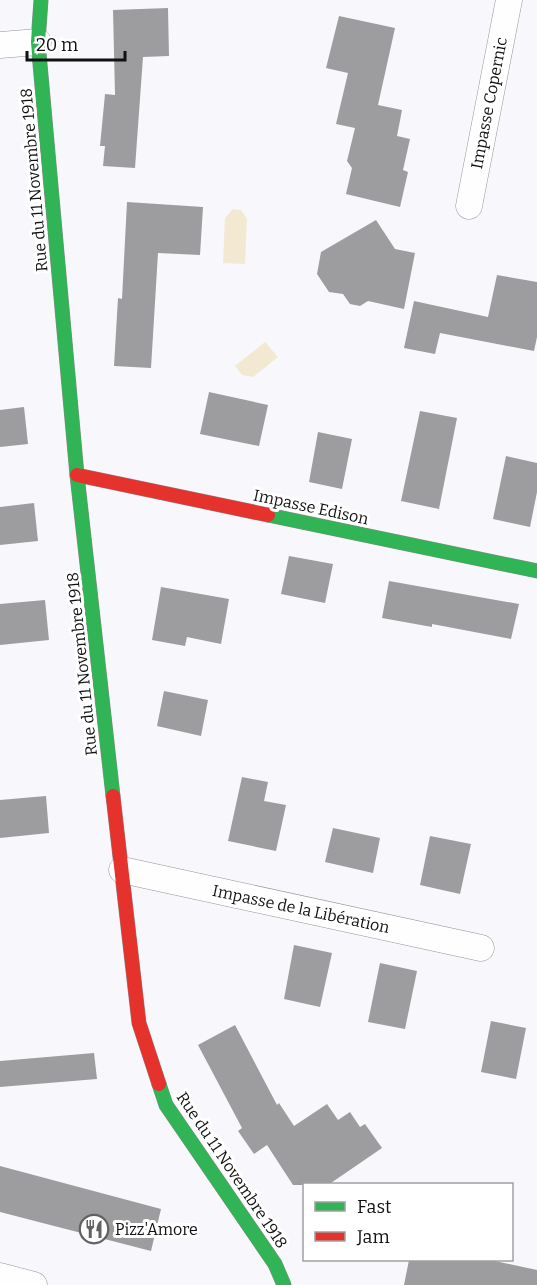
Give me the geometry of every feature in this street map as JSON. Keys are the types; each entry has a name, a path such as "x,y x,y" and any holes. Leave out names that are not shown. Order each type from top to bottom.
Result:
{"street":[{"name":"Rue du 11 Novembre 1918","path":"41,0 38,42 77,475 139,1023 166,1105 274,1264 284,1285"},
{"name":"Impasse Copernic","path":"469,206 509,0"},
{"path":"0,45 38,42"},
{"name":"Impasse Edison","path":"77,475 537,571"},
{"name":"Impasse de la Libération","path":"122,870 481,948"},
{"path":"0,1276 34,1285"}],"shaded area":[{"path":"233,209 241,210 247,219 245,264 223,263 225,218"},
{"path":"265,342 278,357 253,377 242,375 235,366"}],"building":[{"path":"168,8 169,56 143,57 135,168 103,166 105,146 100,146 105,94 115,95 113,10"},
{"path":"339,16 395,28 378,105 402,110 397,136 410,139 403,170 408,172 400,207 346,194 352,168 347,161 355,128 336,124 348,73 326,68"},
{"path":"127,202 203,207 200,255 158,253 151,368 114,366 118,298 122,299"},
{"path":"376,220 395,249 415,253 404,309 368,301 360,306 350,304 343,294 329,292 317,274 321,252"},
{"path":"497,275 537,282 537,337 534,351 440,333 435,354 404,348 414,301 488,317"},
{"path":"209,392 268,405 259,446 200,434"},
{"path":"24,407 28,444 0,447 0,410"},
{"path":"420,411 457,418 439,509 401,501"},
{"path":"318,432 352,439 342,489 309,482"},
{"path":"506,456 537,463 537,492 530,527 493,519"},
{"path":"34,503 38,541 0,545 0,507"},
{"path":"289,556 333,564 325,603 281,594"},
{"path":"389,581 519,604 511,639 432,624 432,627 382,618"},
{"path":"161,587 229,599 221,644 187,637 185,646 152,640"},
{"path":"45,600 49,640 0,645 0,604"},
{"path":"164,691 208,700 201,736 157,726"},
{"path":"242,777 268,782 264,801 286,805 276,851 228,841"},
{"path":"46,796 49,833 0,838 0,800"},
{"path":"333,828 380,838 373,873 325,862"},
{"path":"430,836 471,844 460,894 420,885"},
{"path":"294,945 332,953 320,1007 284,999"},
{"path":"380,963 417,971 405,1029 368,1022"},
{"path":"491,1021 526,1028 516,1079 481,1072"},
{"path":"235,1025 277,1105 279,1103 294,1126 327,1104 338,1120 350,1112 360,1127 365,1124 382,1148 331,1183 293,1185 267,1145 254,1154 238,1131 242,1128 198,1045"},
{"path":"94,1053 97,1079 0,1087 0,1061"},
{"path":"0,1166 161,1209 151,1251 0,1212"},
{"path":"409,1261 495,1261 537,1270 537,1285 404,1285"}],"traffic: fast":[{"path":"41,0 38,42 77,475 113,796"},
{"path":"268,515 537,571"},
{"path":"159,1084 166,1105 275,1264 284,1285"}],"traffic: jam":[{"path":"77,475 268,515"},
{"path":"113,796 139,1023 159,1084"}],"place":[{"name":"Pizz'Amore","path":"94,1229"}]}
